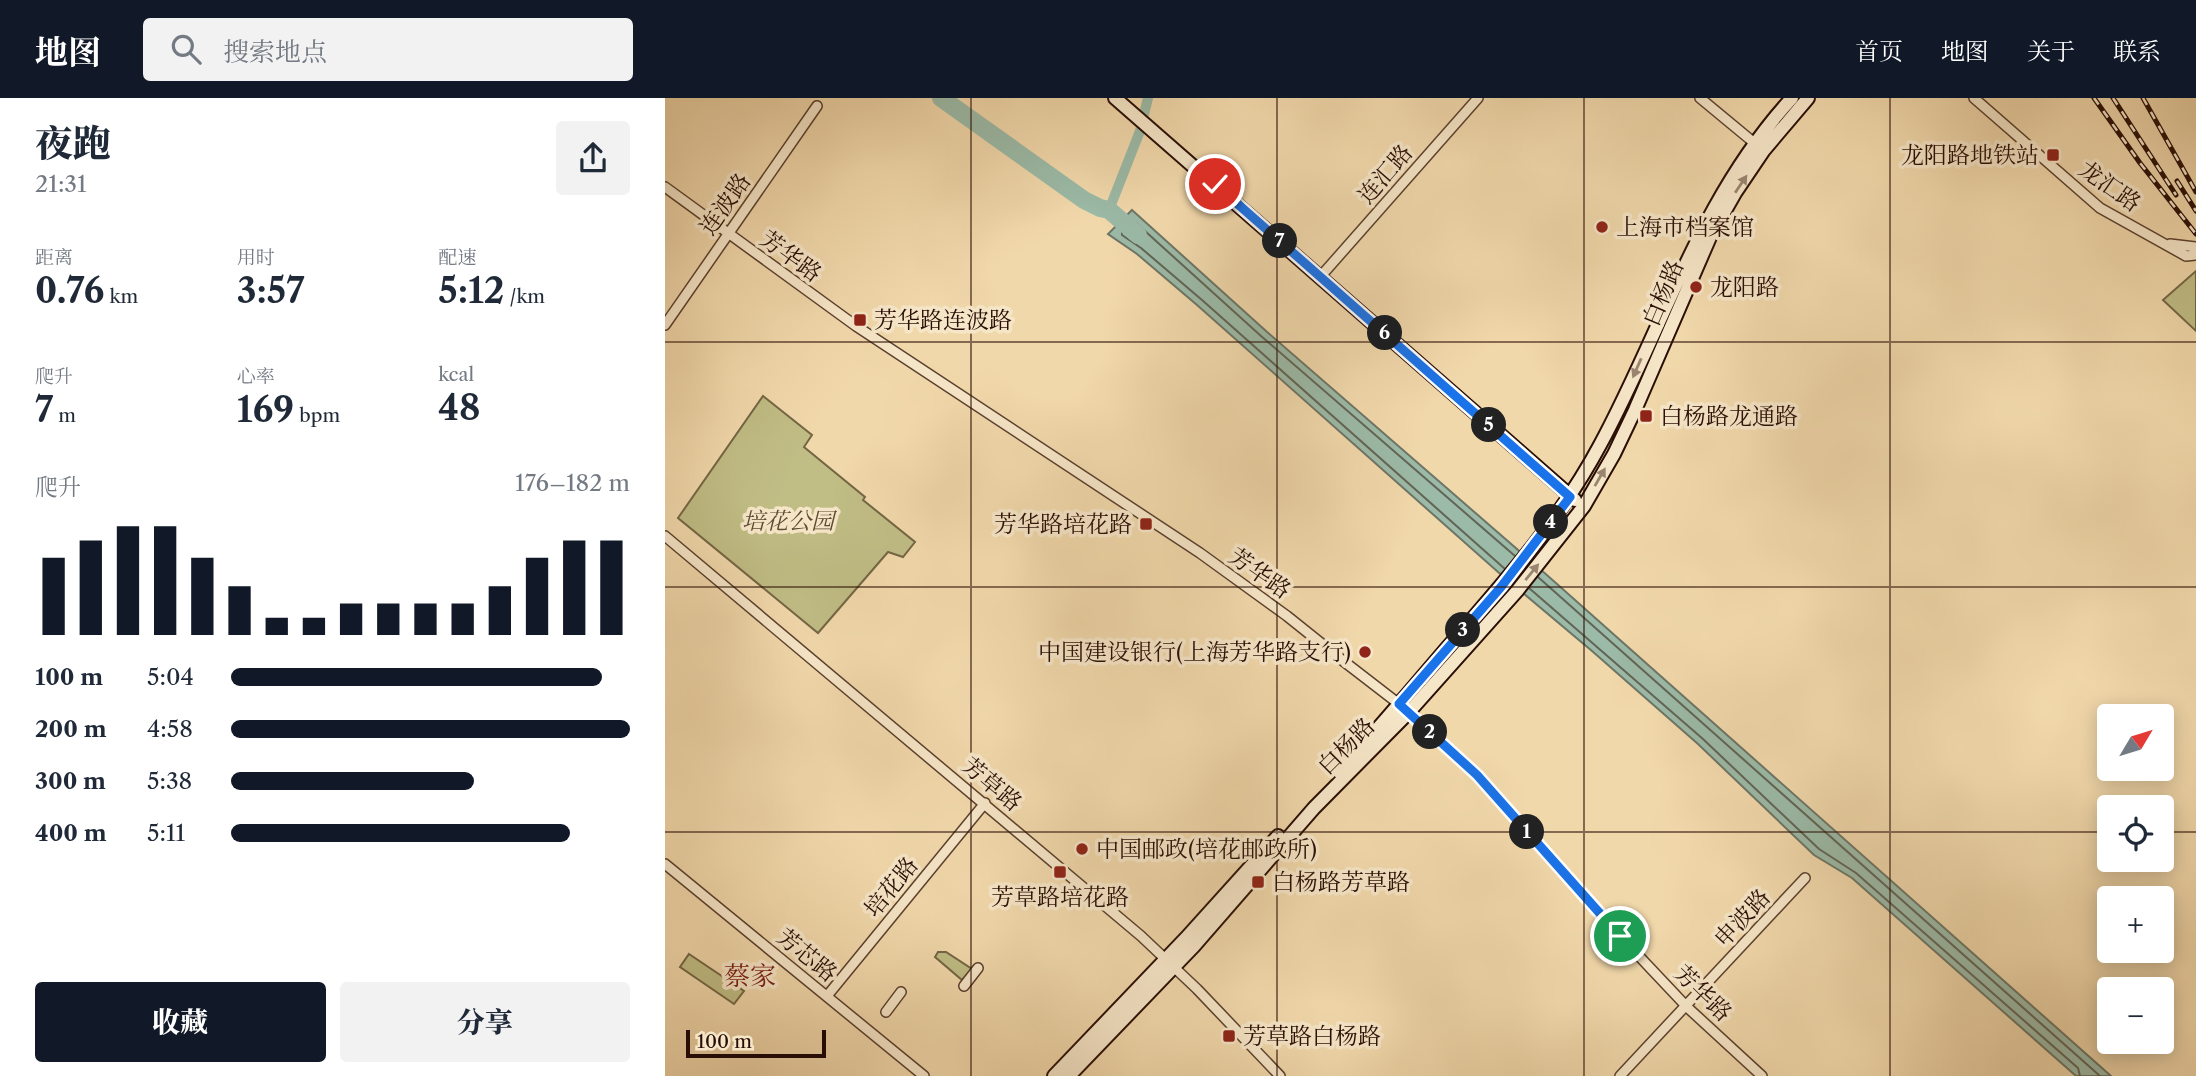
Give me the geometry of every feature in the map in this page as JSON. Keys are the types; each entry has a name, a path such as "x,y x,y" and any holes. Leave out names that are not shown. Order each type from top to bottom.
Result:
{"main road":[{"path":"1115,98 1570,497 1584,506"},
{"name":"白杨路","path":"1069,1076 1372,737 1404,708 1517,591 1584,506 1635,410 1710,237 1759,147 1792,98"},
{"name":"白杨路","path":"1404,708 1570,497 1601,444 1698,238 1727,183 1808,98"},
{"name":"白杨路","path":"1053,1076 1170,962"}],"street":[{"name":"连汇路","path":"1321,276 1478,98"},
{"path":"1700,98 1759,147"},
{"name":"龙汇路","path":"1975,98 2100,208 2186,256 2196,255"},
{"name":"连波路","path":"665,325 817,106"},
{"name":"芳华路","path":"665,187 856,327 1200,554 1287,616 1404,708 1477,775 1687,1007 1762,1076"},
{"name":"龙汇路","path":"2165,244 2196,247"},
{"name":"芳草路","path":"665,536 985,803 1170,962 1280,1076"},
{"name":"培花路","path":"827,996 985,803"},
{"name":"芳芯路","path":"665,864 924,1076"},
{"name":"申波路","path":"1620,1076 1805,878"},
{"path":"964,986 978,968"},
{"path":"885,1012 901,992"}],"green space":[{"path":"2196,271 2196,331 2163,300"},
{"name":"培花公园","path":"763,396 812,435 804,447 915,542 903,557 888,552 818,633 678,518"},
{"path":"938,952 946,952 972,969 962,980 935,957"},
{"path":"689,954 744,991 734,1004 680,967"}],"water":[{"path":"1132,210 2111,1076 2076,1076 1852,878 1814,855 1698,744 1498,572 1197,305 1137,254 1108,234"}],"waterway":[{"path":"941,98 1084,200 1109,210 1138,235"},
{"path":"1109,210 1140,131 1148,98"}],"railway":[{"path":"2094,98 2140,163 2196,234"},
{"path":"2113,98 2176,195"},
{"path":"2143,98 2196,192"},
{"path":"2177,181 2196,211"}],"place":[{"name":"龙阳路地铁站","path":"2053,155"},
{"name":"上海市档案馆","path":"1602,227"},
{"name":"龙阳路","path":"1696,287"},
{"name":"芳华路连波路","path":"860,320"},
{"name":"白杨路龙通路","path":"1646,416"},
{"name":"芳华路培花路","path":"1146,524"},
{"name":"中国建设银行(上海芳华路支行)","path":"1365,652"},
{"name":"中国邮政(培花邮政所)","path":"1082,849"},
{"name":"芳草路培花路","path":"1060,872"},
{"name":"白杨路芳草路","path":"1258,882"},
{"name":"芳草路白杨路","path":"1229,1036"}],"district":[{"name":"蔡家","path":"750,976"}],"route":[{"path":"1215,184 1570,497 1501,587 1399,704 1477,775 1620,936"}]}
